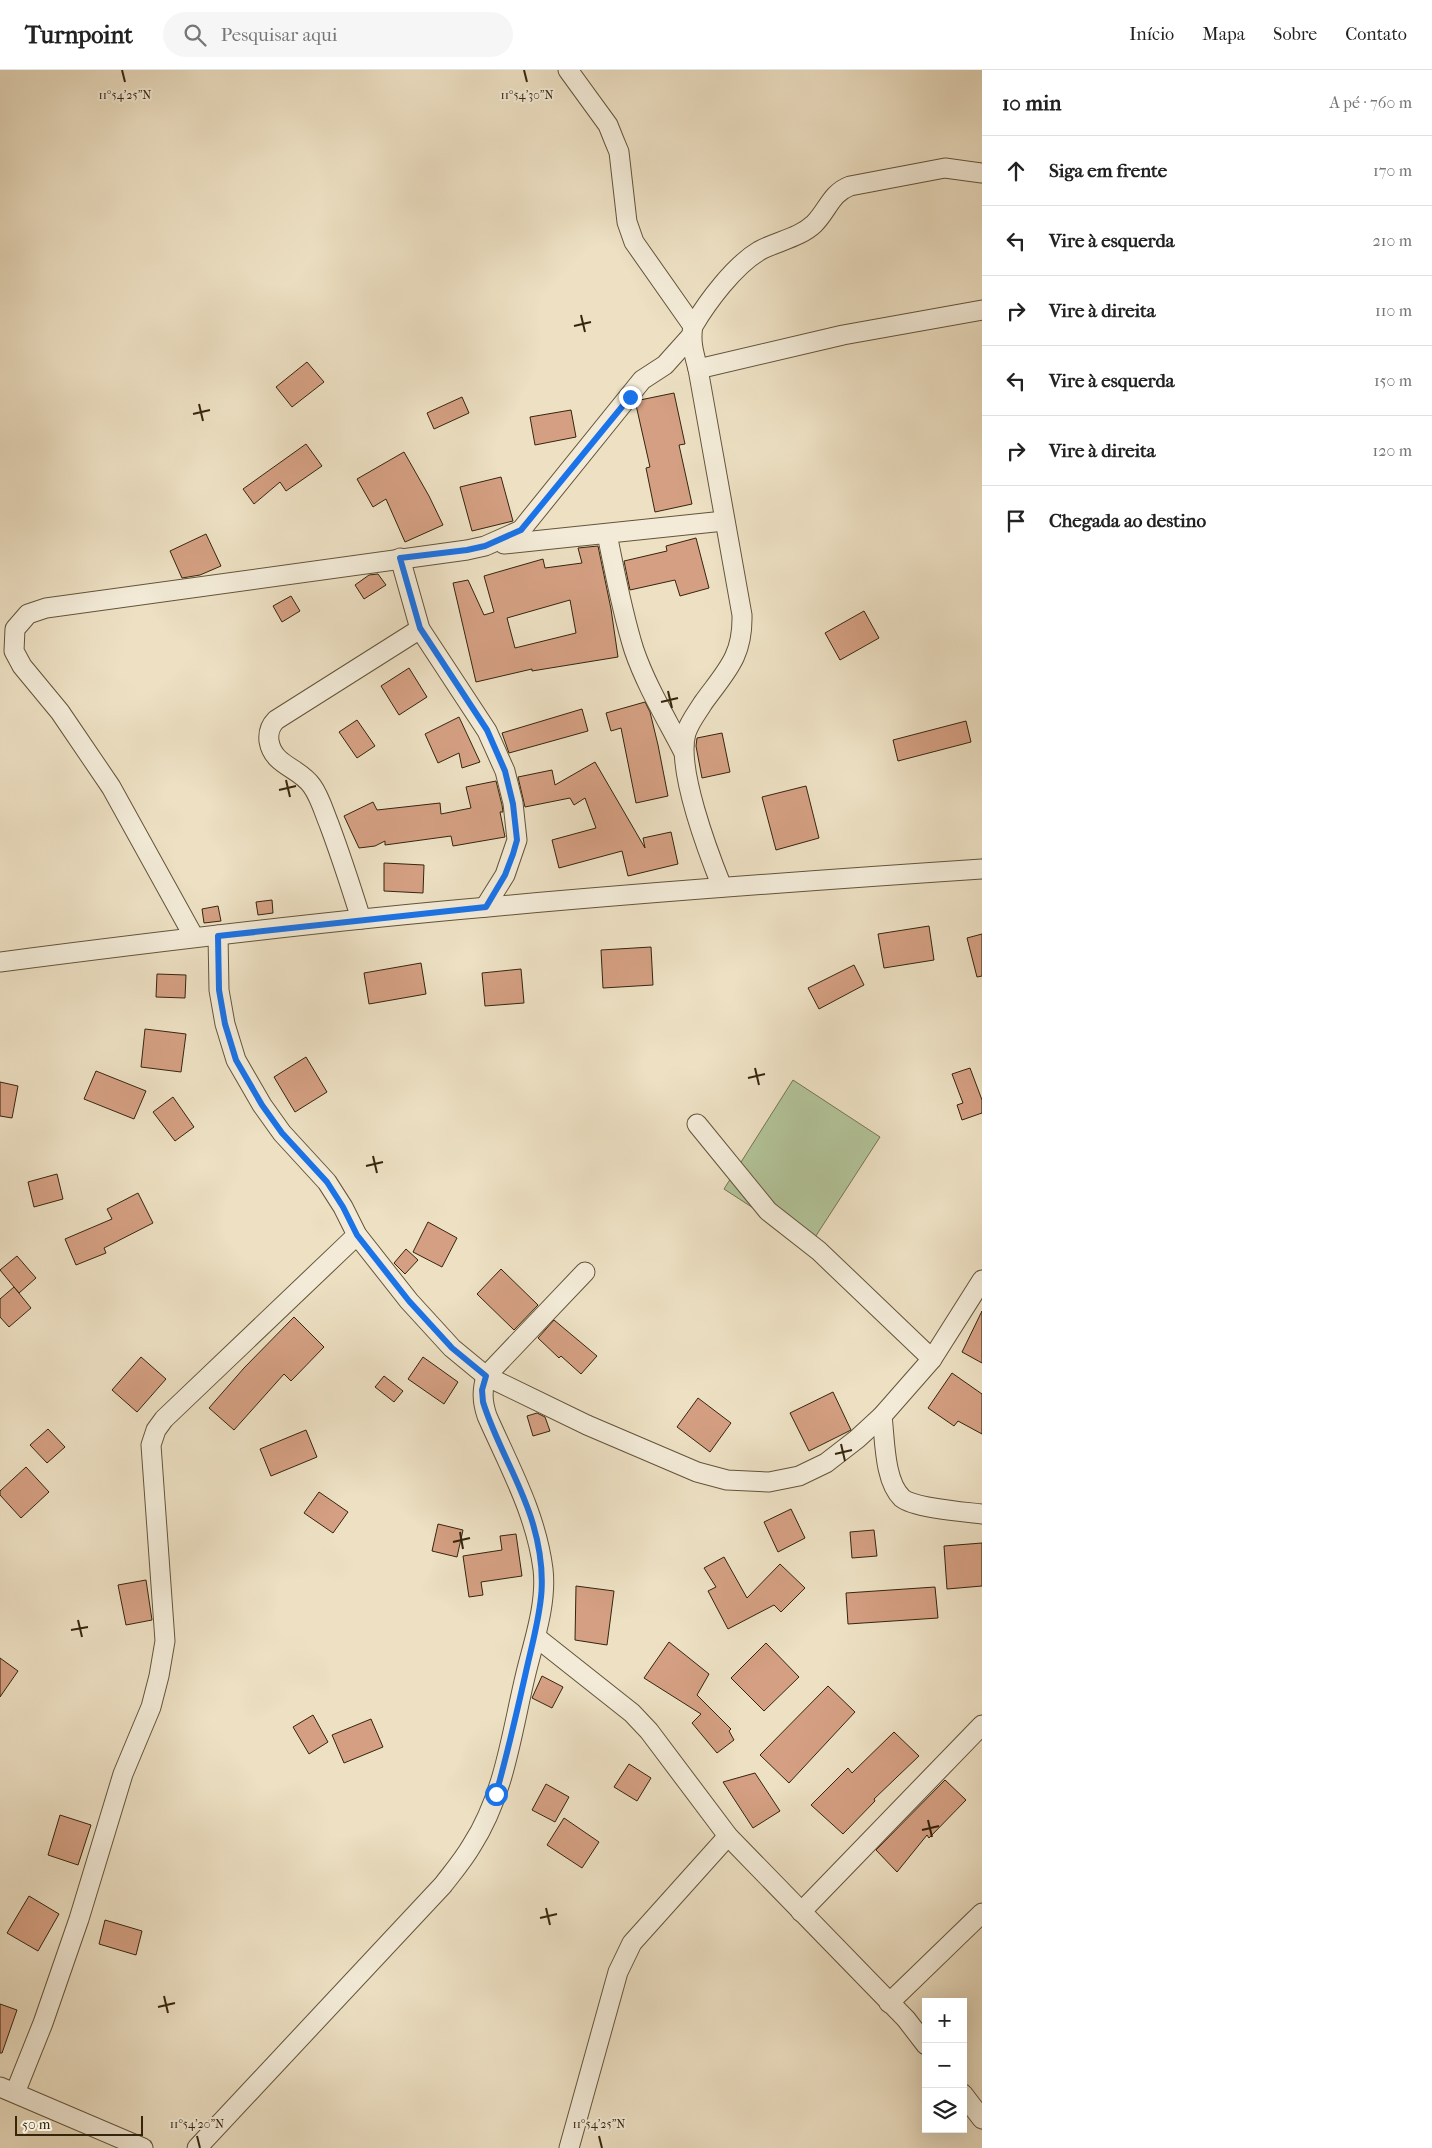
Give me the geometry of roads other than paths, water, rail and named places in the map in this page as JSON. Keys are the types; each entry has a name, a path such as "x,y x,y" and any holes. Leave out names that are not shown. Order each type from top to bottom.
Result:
{"street":[{"path":"568,70 608,124 619,152 627,222 634,242 692,331 742,615 740,647 732,664 691,720 683,751"},
{"path":"485,546 521,530 642,380 664,365 692,331 734,272 748,258 767,247 802,232 814,224 835,194 841,189 932,170 956,169 982,173"},
{"path":"698,369 843,335 982,310"},
{"path":"194,937 110,787 60,712 22,666 14,651 15,628 28,614 46,608 485,546 724,521"},
{"path":"607,534 625,617 635,652 646,680 683,751 698,820 722,887"},
{"path":"400,558 420,628 487,730 505,771 516,820 515,847 505,875 486,907"},
{"path":"361,920 344,864 314,789 306,776 275,757 268,735 271,726 276,720 420,628"},
{"path":"0,962 194,937 486,907 722,887 982,869"},
{"path":"218,936 219,990 225,1024 236,1060 262,1105 282,1133 327,1182 343,1207 357,1235 430,1325 452,1348 486,1376 587,1425 697,1472 727,1480 769,1482 799,1476 826,1462 882,1416 932,1359 982,1280"},
{"path":"697,1124 768,1211 819,1251 932,1359"},
{"path":"143,2148 8,2090 43,2023 79,1919 123,1774 151,1707 159,1676 165,1641 151,1476 151,1445 156,1430 164,1419 357,1235"},
{"path":"197,2148 443,1885 473,1845 496,1794 510,1747 536,1637 542,1598 543,1570 533,1523 483,1402 482,1390 486,1376 585,1272"},
{"path":"882,1416 889,1474 894,1487 903,1498 916,1504 982,1514"},
{"path":"536,1637 616,1700 649,1731 728,1836 906,2019 924,2043"},
{"path":"801,1912 982,1725"},
{"path":"569,2148 618,1972 632,1943 728,1836"},
{"path":"889,2002 982,1913"},
{"path":"967,2099 982,2119"}]}
